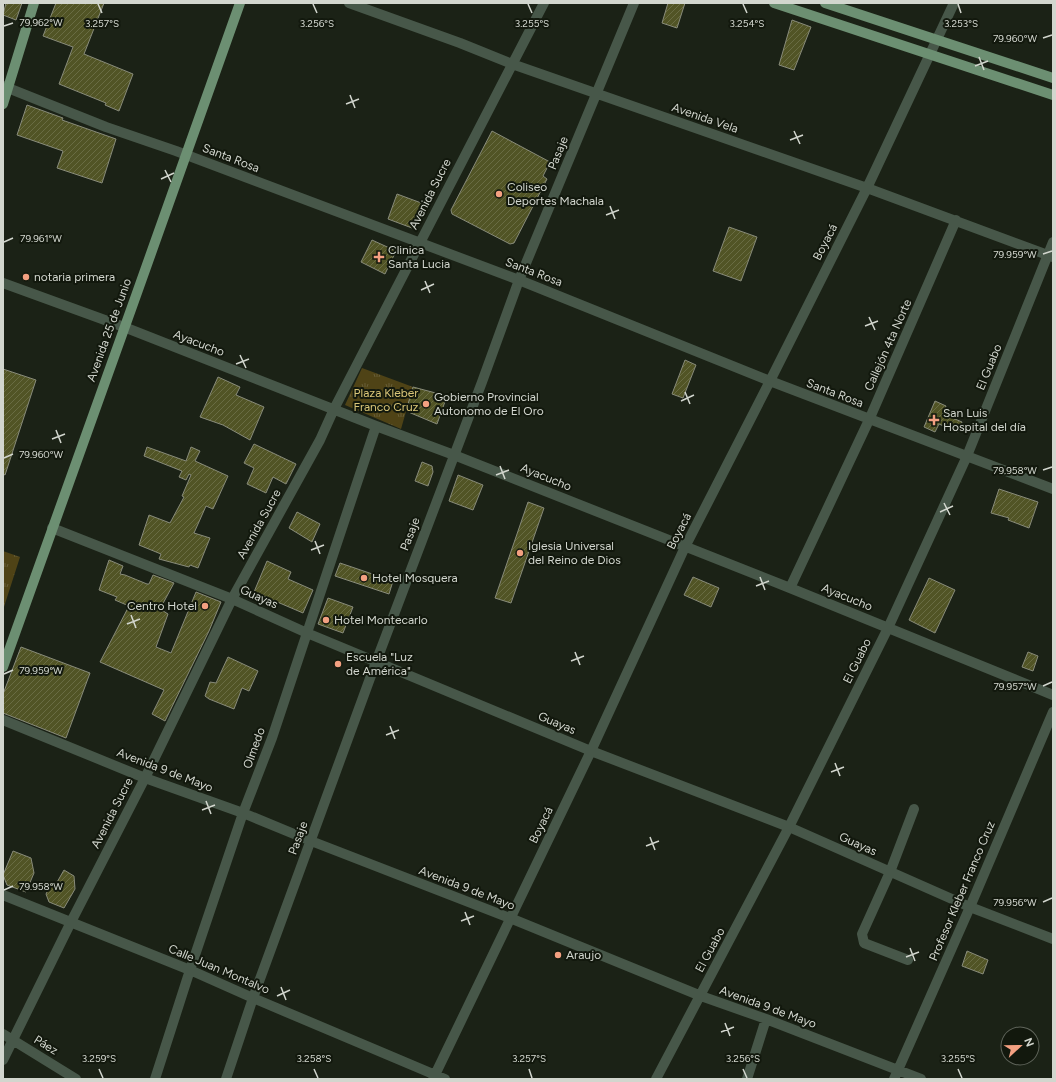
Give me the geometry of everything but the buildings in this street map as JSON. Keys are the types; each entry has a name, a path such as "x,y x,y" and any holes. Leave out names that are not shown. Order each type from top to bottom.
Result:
{"main road":[{"path":"3,104 5,87 34,3"},
{"name":"Avenida 25 de Junio","path":"3,667 240,3"},
{"path":"774,3 1053,95"},
{"path":"825,3 1053,78"}],"street":[{"name":"Avenida Vela","path":"349,3 460,43 512,64 867,188 1050,256"},
{"name":"Avenida Sucre","path":"3,1060 71,922 145,778 232,600 320,440 334,409 419,243 544,3"},
{"name":"Pasaje","path":"226,1079 376,662 520,280 634,3"},
{"name":"Boyacá","path":"434,1077 591,751 685,547 867,188 954,3"},
{"name":"Santa Rosa","path":"5,87 106,127 187,155 520,280 869,420 1053,489"},
{"name":"Callejón 4ta Norte","path":"790,588 869,420 956,220"},
{"name":"El Guabo","path":"656,1079 789,827 888,628 967,456 1050,256 1053,242"},
{"name":"Ayacucho","path":"3,283 454,455 790,588 1053,695"},
{"name":"Olmedo","path":"155,1079 243,813 272,738 376,426"},
{"name":"Guayas","path":"52,528 232,600 307,633 591,751 789,827 970,907 1053,939"},
{"name":"Profesor Kleber Franco Cruz","path":"896,1074 970,907 1053,712"},
{"name":"Avenida 9 de Mayo","path":"3,720 145,778 243,813 510,918 701,996 766,1019 896,1074 921,1079"},
{"path":"908,960 864,943 862,934 890,872 914,809"},
{"name":"Calle Juan Montalvo","path":"3,895 190,970 434,1077 445,1079"},
{"path":"746,1079 766,1019"},
{"name":"Páez","path":"3,1034 76,1079"}],"green space":[{"name":"Plaza Kleber Franco Cruz","path":"362,368 413,387 401,429 345,405"},
{"path":"3,551 20,557 3,610"}],"place":[{"name":"Coliseo Deportes Machala","path":"499,194"},
{"name":"Clinica Santa Lucia","path":"379,257"},
{"name":"notaria primera","path":"26,277"},
{"name":"Gobierno Provincial Autonomo de El Oro","path":"426,404"},
{"name":"San Luis Hospital del día","path":"934,420"},
{"name":"Iglesia Universal del Reino de Dios","path":"520,553"},
{"name":"Hotel Mosquera","path":"364,578"},
{"name":"Centro Hotel","path":"205,606"},
{"name":"Hotel Montecarlo","path":"326,620"},
{"name":"Escuela \"Luz de América\"","path":"338,664"},
{"name":"Araujo","path":"558,955"}]}
